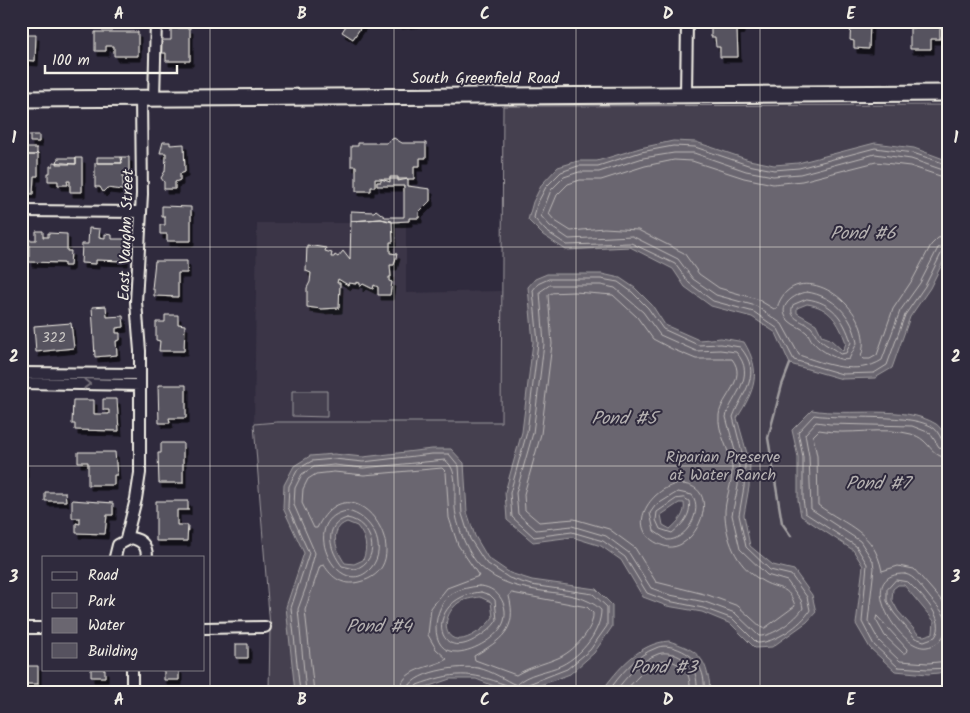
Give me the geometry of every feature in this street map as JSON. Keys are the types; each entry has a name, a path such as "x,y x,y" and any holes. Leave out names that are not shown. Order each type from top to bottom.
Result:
{"main road":[{"name":"South Greenfield Road","path":"21,99 949,93"}],"street":[{"name":"East Vaughn Street","path":"115,556 118,545 126,539 140,473 140,385 136,302 143,134 156,21"},
{"path":"686,94 687,21"},
{"path":"21,211 140,212"},
{"path":"21,373 140,385"},
{"path":"21,383 59,378 139,374"},
{"path":"126,539 137,539 141,542 145,546 147,556"},
{"path":"21,628 42,628"},
{"path":"205,628 265,628"},
{"path":"132,670 132,692"}],"shaded area":[{"path":"257,223 406,223 406,293 502,291 501,422 277,422 254,424"}],"green space":[{"name":"Riparian Preserve at Water Ranch","path":"949,105 949,692 269,692 270,627 254,424 277,422 501,422 503,106"},
{"path":"292,391 327,391 327,417 292,416"}],"water":[{"name":"Pond #6","path":"673,141 696,142 749,160 774,165 798,163 875,143 914,148 949,161 949,250 930,288 910,317 892,368 875,378 842,379 790,364 776,333 752,317 711,306 685,287 673,269 630,247 566,250 543,235 528,220 533,202 542,184 558,167 578,161 597,161 640,148","holes":["807,304 827,312 840,328 846,343 843,351 830,339 822,336 816,324 797,313 797,308"]},
{"name":"Pond #5","path":"547,274 602,274 620,278 635,288 652,305 665,325 699,340 721,338 744,342 753,363 754,381 748,399 737,418 750,464 749,487 744,515 750,546 773,565 794,570 812,595 816,612 807,622 772,647 755,648 731,624 702,612 667,606 643,597 621,560 601,546 572,537 533,542 507,520 505,492 522,432 533,342 528,287 535,279","holes":["679,503 684,503 683,514 676,524 670,529 663,525 661,515"]},
{"name":"Pond #7","path":"812,410 908,414 923,418 936,424 941,429 947,440 949,672 928,674 895,671 870,648 856,624 863,566 853,550 801,516 798,500 798,457 792,430","holes":["898,585 904,585 934,621 933,633 924,636 919,635 898,611 892,600 893,589"]},
{"name":"Pond #4","path":"432,449 451,449 464,463 467,512 475,536 488,558 510,573 532,580 596,589 612,605 612,627 594,653 570,674 522,692 504,690 476,679 450,679 412,692 295,692 286,607 304,553 283,508 284,485 294,466 310,456 334,454 363,457","holes":["347,522 357,526 365,542 363,560 354,564 345,563 337,547 337,530","480,597 491,602 493,617 476,633 465,638 457,639 451,637 446,625 451,610 460,602"]},
{"name":"Pond #3","path":"669,641 688,648 698,655 705,665 709,680 708,692 601,692 622,666 639,652 658,643"}],"building":[{"path":"349,21 358,21 363,24 353,39 342,32"},
{"path":"398,21 420,21 420,22 399,24"},
{"path":"711,21 741,21 741,29 737,30 738,57 720,57 720,47 716,47 715,37 711,37"},
{"path":"851,21 870,22 869,49 854,48 854,41 850,40"},
{"path":"915,21 926,21 926,27 932,27 932,21 945,21 945,28 940,28 940,39 931,39 931,49 910,49 910,28 915,28"},
{"path":"171,28 190,28 190,61 166,61 166,53 161,53 161,40 171,40"},
{"path":"95,32 138,32 138,56 114,56 114,46 106,46 106,51 95,51"},
{"path":"23,35 36,35 35,61 22,60"},
{"path":"30,135 39,135 39,142 30,142"},
{"path":"394,138 402,143 426,143 426,158 420,158 420,166 414,166 414,179 375,179 375,187 371,187 371,191 356,191 356,166 351,166 351,146 358,146 358,143 386,143"},
{"path":"163,142 170,142 170,145 184,144 185,172 180,174 180,180 175,182 175,189 164,189 164,182 161,178 165,171 166,157 166,153 160,153"},
{"path":"21,148 37,148 37,153 35,155 21,155"},
{"path":"38,153 38,176 34,176 33,194 21,193 21,155 35,155"},
{"path":"97,157 121,157 122,163 97,163"},
{"path":"121,157 129,157 129,175 123,175 123,190 107,188 103,192 100,187 95,187 95,163 122,163"},
{"path":"58,158 76,158 76,164 57,164"},
{"path":"76,158 82,158 82,192 70,192 70,181 67,181 68,185 58,185 58,181 48,181 48,173 50,173 50,166 53,166 53,162 76,164"},
{"path":"390,177 398,177 398,181 408,179 408,186 430,189 430,201 419,212 419,218 409,218 409,221 392,222 381,219 351,221 351,211 374,212 376,210 385,217 404,217 404,186 377,186 377,182 381,182 381,179 390,182"},
{"path":"162,206 191,207 191,241 167,241 167,234 160,234 160,225 165,225 165,217 162,217"},
{"path":"381,219 392,221 393,242 390,242 390,253 397,254 394,265 390,265 391,277 389,277 389,281 392,282 390,295 378,295 378,287 374,285 373,289 363,284 360,287 360,283 356,282 356,284 349,283 348,285 338,279 337,283 340,283 339,308 321,309 307,307 307,288 311,273 306,271 307,245 326,248 325,251 332,253 331,257 335,255 338,257 343,251 350,260 351,221"},
{"path":"89,228 100,229 99,237 105,238 105,234 112,235 112,239 126,239 125,261 96,260 96,264 81,263 82,244 88,244"},
{"path":"36,231 43,231 43,237 48,237 48,233 67,234 67,251 71,251 70,266 64,266 64,263 29,262 29,240 36,240"},
{"path":"155,261 187,261 187,273 178,273 178,297 154,296 154,289 152,289"},
{"path":"106,306 107,317 123,316 124,327 116,328 116,333 120,333 120,340 116,341 117,355 95,357 92,307"},
{"path":"165,315 178,315 178,324 185,325 184,351 159,351 160,341 156,340 156,322 165,322"},
{"path":"71,323 74,348 36,352 34,326"},
{"path":"158,385 186,385 186,418 169,418 170,423 159,423"},
{"path":"103,399 117,399 119,431 75,430 75,424 72,424 73,400 94,400 94,414 109,414 109,410 103,410"},
{"path":"161,443 183,443 183,483 159,483 158,453 161,453"},
{"path":"78,452 115,452 117,475 114,475 114,485 88,485 88,462 78,462"},
{"path":"21,461 25,461 25,482 21,482"},
{"path":"45,492 65,492 66,501 45,501"},
{"path":"72,500 113,503 113,515 107,515 105,534 76,533 76,523 80,524 80,518 72,518"},
{"path":"156,501 188,501 188,510 177,510 177,525 188,525 187,541 156,541"},
{"path":"236,644 248,644 248,658 236,658"},
{"path":"24,666 38,666 38,684 24,684"},
{"path":"91,670 105,670 105,677 91,677"},
{"path":"162,670 179,670 179,680 164,680 164,671"}],"waterway":[{"path":"790,364 782,385 768,438 782,523 791,536"}]}
